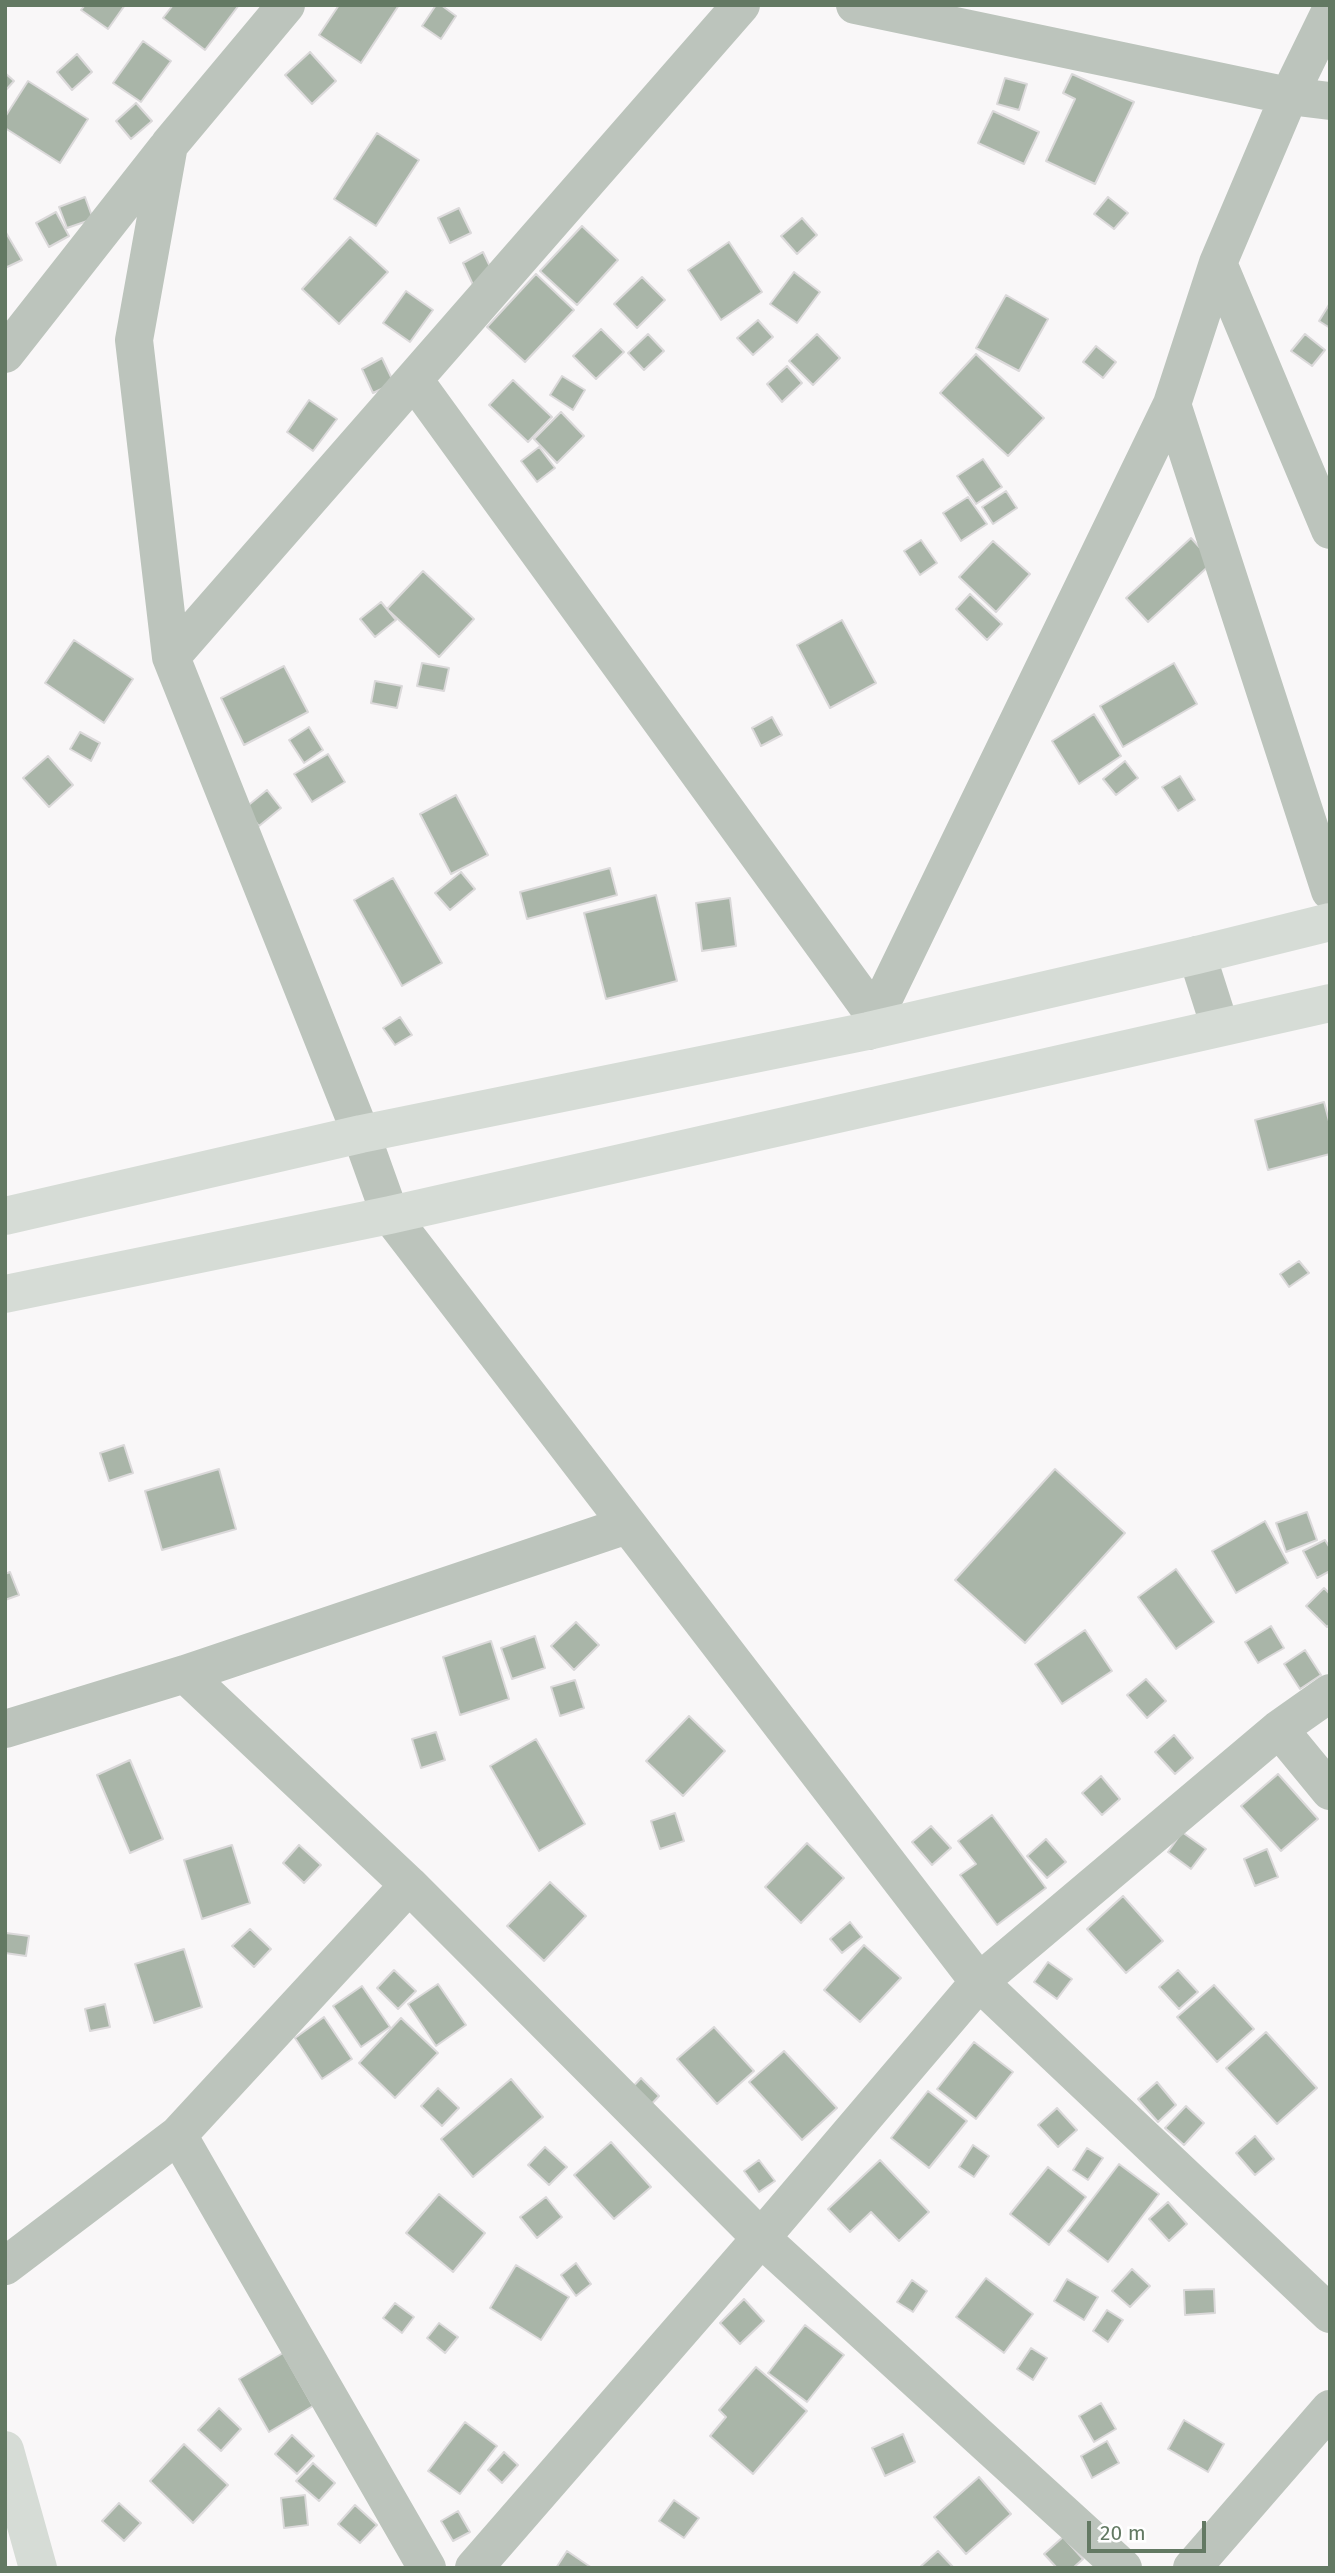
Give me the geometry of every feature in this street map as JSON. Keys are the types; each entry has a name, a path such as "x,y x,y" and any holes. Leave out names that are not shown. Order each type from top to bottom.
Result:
{"street":[{"path":"5,354 169,145 286,5"},
{"path":"171,657 741,5"},
{"path":"855,5 1289,96 1330,101"},
{"path":"872,1024 1172,404 1218,263 1289,96 1330,12"},
{"path":"169,145 134,340 171,657 361,1134 390,1215 979,1982 1330,2314"},
{"path":"1218,263 1330,530"},
{"path":"414,380 872,1024"},
{"path":"1172,404 1330,891"},
{"path":"5,1216 361,1134 1197,956 1330,922"},
{"path":"1197,956 1220,1027"},
{"path":"5,1294 390,1215 1330,1003"},
{"path":"5,1730 185,1674 628,1525"},
{"path":"185,1674 409,1885 761,2238 1123,2568"},
{"path":"474,2568 979,1982 1279,1729 1330,1693"},
{"path":"1279,1729 1330,1791"},
{"path":"5,2266 178,2135 409,1885"},
{"path":"178,2135 427,2568"},
{"path":"1192,2568 1330,2409"},
{"path":"6,2459 38,2568"}],"building":[{"path":"85,5 125,5 108,29 81,10"},
{"path":"173,5 239,5 205,50 163,18"},
{"path":"339,5 399,5 361,63 319,35"},
{"path":"436,5 441,5 456,16 441,39 422,26"},
{"path":"143,41 171,61 141,102 113,83"},
{"path":"310,52 336,81 312,104 285,75"},
{"path":"77,54 92,72 72,90 57,72"},
{"path":"5,73 14,81 5,91"},
{"path":"1072,74 1134,102 1095,184 1046,161 1075,99 1063,93"},
{"path":"1005,78 1027,84 1019,110 997,104"},
{"path":"28,81 88,119 60,163 5,128 5,117"},
{"path":"136,103 152,121 131,139 116,121"},
{"path":"993,111 1039,132 1024,164 978,143"},
{"path":"377,133 419,160 376,226 334,199"},
{"path":"85,197 93,219 67,228 59,207"},
{"path":"1108,197 1128,213 1114,229 1094,214"},
{"path":"459,208 471,233 450,243 438,218"},
{"path":"56,212 69,236 49,247 36,223"},
{"path":"802,218 817,235 797,254 781,236"},
{"path":"582,226 618,260 577,305 540,271"},
{"path":"5,231 22,260 5,268"},
{"path":"350,237 388,272 339,324 302,289"},
{"path":"729,242 762,292 721,320 688,270"},
{"path":"483,252 495,277 474,287 463,263"},
{"path":"794,272 820,292 797,323 770,304"},
{"path":"536,274 574,310 525,362 487,327"},
{"path":"642,277 665,300 637,328 614,304"},
{"path":"406,291 433,310 410,342 383,323"},
{"path":"1006,295 1048,319 1019,371 976,348"},
{"path":"1330,303 1330,328 1319,321"},
{"path":"758,320 773,337 753,355 737,338"},
{"path":"601,329 624,352 596,379 573,356"},
{"path":"648,334 664,351 644,370 628,353"},
{"path":"817,334 840,358 813,385 789,361"},
{"path":"1305,334 1325,350 1312,366 1291,351"},
{"path":"1096,346 1116,362 1103,378 1083,362"},
{"path":"976,354 1044,418 1008,456 940,393"},
{"path":"382,358 394,383 373,393 362,369"},
{"path":"787,366 802,383 782,402 767,384"},
{"path":"562,376 585,390 573,410 550,395"},
{"path":"513,380 552,417 528,442 489,405"},
{"path":"309,400 337,419 313,451 287,432"},
{"path":"561,412 584,436 557,463 534,439"},
{"path":"539,447 555,468 537,482 521,461"},
{"path":"983,459 1002,487 976,504 957,476"},
{"path":"1006,491 1017,508 993,524 982,507"},
{"path":"968,497 987,524 961,541 943,513"},
{"path":"1191,538 1213,562 1148,622 1126,598"},
{"path":"921,540 937,563 920,575 904,551"},
{"path":"993,541 1030,574 996,612 959,577"},
{"path":"423,571 474,619 439,657 387,609"},
{"path":"970,594 1002,624 987,640 956,609"},
{"path":"381,602 396,620 375,637 360,619"},
{"path":"842,620 876,683 830,708 797,645"},
{"path":"74,640 133,679 104,723 45,683"},
{"path":"422,663 449,668 444,691 417,686"},
{"path":"1174,663 1197,704 1123,747 1100,706"},
{"path":"284,666 308,712 244,745 221,698"},
{"path":"375,681 402,686 397,708 371,703"},
{"path":"1094,714 1121,756 1079,784 1052,741"},
{"path":"772,717 782,735 761,746 752,728"},
{"path":"309,727 323,750 304,763 289,740"},
{"path":"80,732 100,743 91,761 70,749"},
{"path":"328,754 345,782 312,802 294,774"},
{"path":"48,756 73,785 49,807 23,778"},
{"path":"1125,761 1138,778 1116,795 1103,779"},
{"path":"1180,776 1195,800 1178,811 1162,787"},
{"path":"267,790 281,808 259,826 245,808"},
{"path":"456,795 488,855 451,874 420,814"},
{"path":"610,868 617,895 527,919 520,892"},
{"path":"461,872 475,889 450,910 435,893"},
{"path":"393,878 442,963 402,986 354,900"},
{"path":"656,895 677,981 606,999 584,913"},
{"path":"730,898 736,946 702,951 696,903"},
{"path":"400,1017 412,1035 395,1045 383,1028"},
{"path":"1324,1102 1330,1125 1330,1154 1268,1170 1255,1120"},
{"path":"1299,1261 1309,1273 1289,1287 1280,1274"},
{"path":"124,1445 133,1473 109,1481 100,1453"},
{"path":"219,1469 236,1529 162,1550 145,1491"},
{"path":"1055,1469 1125,1533 1025,1643 955,1580"},
{"path":"1307,1512 1317,1540 1286,1552 1276,1523"},
{"path":"1265,1521 1288,1563 1236,1593 1212,1551"},
{"path":"1325,1540 1330,1548 1330,1571 1317,1578 1303,1551"},
{"path":"1176,1569 1214,1622 1176,1649 1138,1597"},
{"path":"10,1572 19,1595 5,1600 5,1574"},
{"path":"1324,1588 1330,1594 1330,1624 1327,1627 1306,1606"},
{"path":"576,1622 599,1645 574,1670 551,1646"},
{"path":"1271,1626 1284,1648 1258,1663 1245,1642"},
{"path":"1085,1630 1112,1671 1062,1704 1035,1664"},
{"path":"535,1636 545,1668 512,1679 501,1648"},
{"path":"491,1641 509,1699 460,1715 443,1657"},
{"path":"1305,1650 1321,1675 1300,1689 1284,1664"},
{"path":"1146,1679 1166,1701 1147,1718 1127,1695"},
{"path":"575,1680 584,1708 560,1716 551,1687"},
{"path":"689,1716 725,1751 683,1796 646,1761"},
{"path":"436,1732 445,1760 421,1768 412,1739"},
{"path":"1174,1735 1193,1758 1175,1774 1155,1752"},
{"path":"536,1739 585,1824 539,1851 490,1766"},
{"path":"130,1760 163,1839 130,1853 97,1775"},
{"path":"1278,1774 1318,1819 1281,1851 1241,1806"},
{"path":"1101,1776 1120,1799 1102,1815 1082,1793"},
{"path":"675,1813 684,1841 660,1849 651,1821"},
{"path":"992,1815 1046,1888 997,1925 960,1875 976,1864 958,1841"},
{"path":"931,1826 951,1848 932,1865 912,1842"},
{"path":"1182,1832 1206,1849 1191,1869 1168,1852"},
{"path":"1046,1839 1066,1862 1047,1878 1027,1856"},
{"path":"807,1843 844,1878 801,1923 765,1887"},
{"path":"232,1845 250,1903 202,1919 184,1860"},
{"path":"299,1845 321,1865 304,1883 283,1863"},
{"path":"1267,1849 1278,1877 1255,1886 1244,1859"},
{"path":"550,1882 586,1916 544,1961 507,1926"},
{"path":"1123,1896 1163,1941 1126,1973 1087,1929"},
{"path":"850,1922 862,1937 842,1953 830,1939"},
{"path":"250,1929 271,1949 254,1967 232,1946"},
{"path":"6,1933 29,1936 26,1956 5,1953"},
{"path":"864,1945 901,1978 860,2022 824,1990"},
{"path":"184,1949 202,2007 154,2023 135,1964"},
{"path":"1048,1962 1072,1979 1057,1999 1034,1982"},
{"path":"394,1970 416,1991 398,2009 377,1988"},
{"path":"1178,1970 1198,1992 1179,2009 1159,1987"},
{"path":"438,1984 466,2025 436,2046 408,2004"},
{"path":"1214,1985 1254,2029 1217,2062 1177,2017"},
{"path":"362,1986 390,2027 361,2047 333,2006"},
{"path":"105,2004 110,2027 90,2031 85,2009"},
{"path":"324,2017 352,2059 322,2079 295,2038"},
{"path":"401,2018 438,2053 395,2098 359,2063"},
{"path":"714,2027 754,2071 717,2104 677,2059"},
{"path":"1266,2032 1317,2088 1277,2124 1226,2068"},
{"path":"974,2042 1013,2072 976,2119 937,2089"},
{"path":"784,2051 837,2108 802,2140 749,2082"},
{"path":"641,2078 659,2096 647,2109 628,2092"},
{"path":"511,2079 543,2117 473,2177 441,2139"},
{"path":"1157,2082 1176,2105 1158,2122 1138,2099"},
{"path":"438,2088 459,2108 442,2126 421,2106"},
{"path":"928,2091 967,2121 929,2168 891,2138"},
{"path":"1186,2106 1204,2123 1184,2145 1165,2128"},
{"path":"1057,2108 1077,2130 1058,2147 1038,2125"},
{"path":"1255,2136 1274,2159 1255,2175 1236,2153"},
{"path":"611,2142 651,2187 614,2219 574,2175"},
{"path":"973,2145 989,2156 974,2177 959,2167"},
{"path":"545,2147 567,2167 549,2185 528,2165"},
{"path":"1087,2148 1103,2158 1088,2180 1073,2170"},
{"path":"759,2160 775,2181 759,2192 744,2171"},
{"path":"880,2160 929,2212 899,2241 871,2212 850,2232 828,2209"},
{"path":"1119,2164 1159,2194 1108,2262 1068,2231"},
{"path":"1048,2167 1086,2197 1049,2245 1010,2214"},
{"path":"439,2194 485,2233 453,2272 406,2233"},
{"path":"546,2197 562,2217 537,2238 520,2217"},
{"path":"1168,2202 1187,2224 1169,2241 1149,2219"},
{"path":"576,2263 591,2284 576,2296 561,2275"},
{"path":"516,2265 569,2297 541,2340 490,2308"},
{"path":"1132,2269 1150,2286 1130,2307 1112,2291"},
{"path":"986,2278 1033,2314 1004,2353 956,2317"},
{"path":"1067,2279 1098,2297 1084,2320 1054,2301"},
{"path":"912,2280 927,2291 913,2312 897,2302"},
{"path":"1214,2289 1215,2313 1185,2315 1184,2290"},
{"path":"744,2299 764,2321 740,2344 720,2323"},
{"path":"395,2303 414,2317 402,2333 383,2318"},
{"path":"1107,2310 1123,2320 1108,2342 1093,2331"},
{"path":"439,2323 458,2337 445,2353 427,2338"},
{"path":"805,2325 844,2355 807,2402 768,2373"},
{"path":"1031,2348 1047,2358 1033,2380 1017,2369"},
{"path":"283,2353 313,2406 269,2432 239,2379"},
{"path":"756,2367 807,2411 753,2474 710,2436 726,2417 719,2410"},
{"path":"1101,2403 1116,2429 1094,2442 1079,2416"},
{"path":"219,2408 241,2429 221,2451 198,2430"},
{"path":"1184,2420 1224,2444 1208,2472 1168,2449"},
{"path":"465,2422 497,2446 460,2494 428,2471"},
{"path":"903,2434 915,2462 885,2476 872,2448"},
{"path":"292,2435 314,2456 297,2474 275,2454"},
{"path":"1107,2441 1119,2463 1092,2478 1081,2456"},
{"path":"184,2444 228,2485 193,2523 150,2481"},
{"path":"504,2452 518,2465 502,2483 488,2470"},
{"path":"313,2463 335,2483 319,2501 296,2481"},
{"path":"979,2477 1011,2514 966,2554 934,2517"},
{"path":"305,2495 308,2525 284,2528 281,2498"},
{"path":"674,2500 699,2518 684,2538 659,2521"},
{"path":"119,2503 141,2523 124,2541 102,2521"},
{"path":"355,2505 377,2525 360,2543 338,2524"},
{"path":"458,2511 470,2532 453,2541 441,2521"},
{"path":"1063,2537 1083,2559 1073,2568 1057,2568 1044,2554"},
{"path":"567,2551 592,2568 556,2568"},
{"path":"938,2551 954,2568 919,2568"}]}
